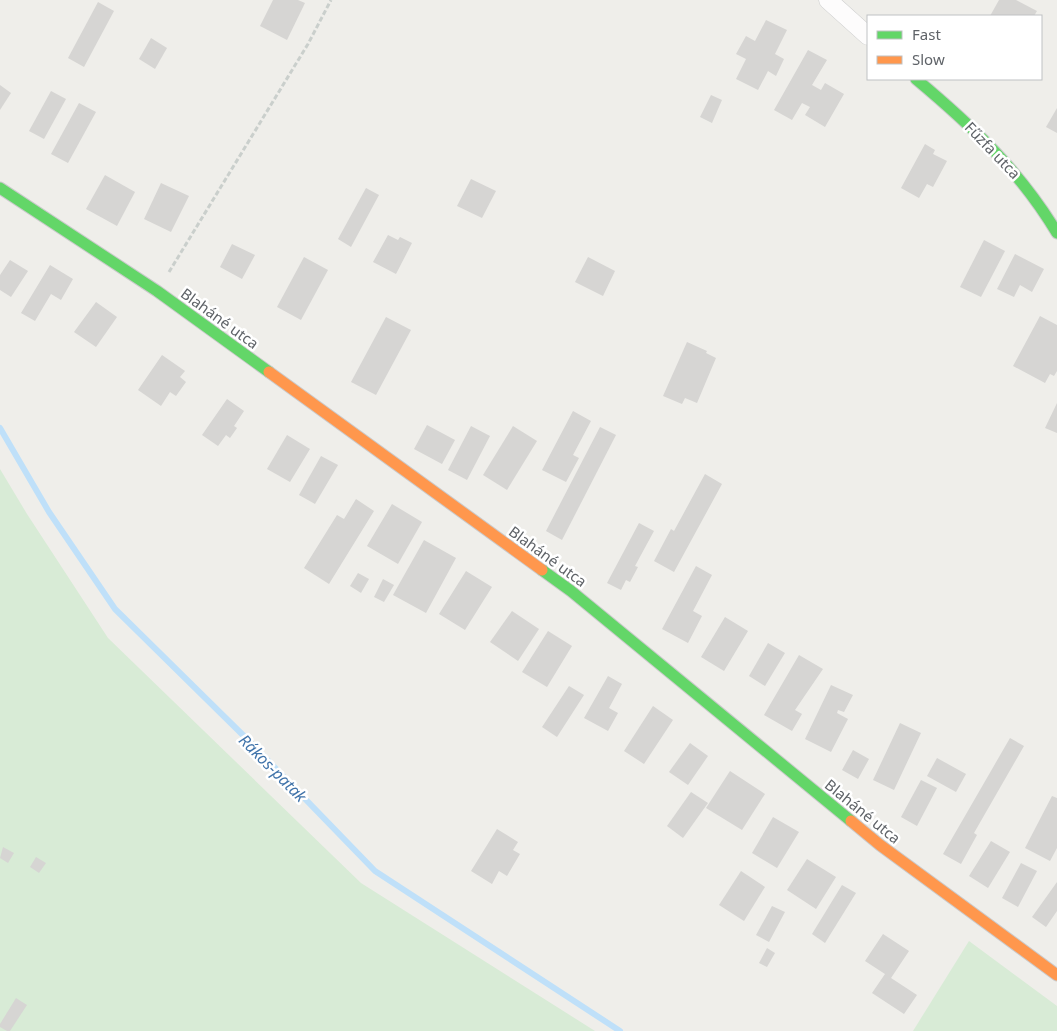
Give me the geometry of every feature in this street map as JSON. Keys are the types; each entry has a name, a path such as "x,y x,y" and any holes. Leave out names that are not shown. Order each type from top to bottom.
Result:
{"street":[{"path":"828,0 867,35"},
{"name":"Fűzfa utca","path":"917,80 980,133 1019,175 1057,233"},
{"name":"Blaháné utca","path":"0,188 157,291 571,591 880,845 1057,975"}],"path":[{"path":"157,291 308,44 331,0"}],"green space":[{"path":"0,469 108,638 361,883 595,1031 0,1031"},
{"path":"969,941 1057,1006 1057,1031 913,1031"}],"building":[{"path":"273,0 298,0 305,3 287,40 260,26"},
{"path":"999,0 1016,0 1037,11 1035,15 991,15"},
{"path":"98,2 114,11 84,67 68,58"},
{"path":"766,20 787,30 775,54 784,59 776,76 768,71 758,90 736,79 746,59 736,54 746,36 755,41"},
{"path":"151,38 167,48 155,69 139,59"},
{"path":"808,50 827,60 812,85 821,90 825,83 844,94 825,127 805,115 810,107 802,103 792,120 774,110"},
{"path":"0,85 11,93 0,110"},
{"path":"51,91 66,99 44,139 29,131"},
{"path":"711,95 722,100 712,123 700,117"},
{"path":"79,103 96,112 68,163 51,154"},
{"path":"1057,108 1057,133 1046,127"},
{"path":"925,144 935,150 933,154 947,161 933,187 927,184 919,198 901,188"},
{"path":"105,175 135,192 117,226 86,209"},
{"path":"471,179 496,191 482,218 457,206"},
{"path":"161,183 189,196 171,232 144,219"},
{"path":"366,188 379,195 351,247 338,239"},
{"path":"388,235 398,240 400,237 412,243 396,274 373,262"},
{"path":"984,240 1005,251 981,297 960,287"},
{"path":"232,244 255,255 242,279 220,267"},
{"path":"1015,254 1044,269 1032,292 1020,285 1014,297 997,289"},
{"path":"304,257 328,270 301,320 277,307"},
{"path":"588,257 615,271 603,296 575,282"},
{"path":"10,260 28,271 11,297 0,290 0,275"},
{"path":"50,265 73,279 61,300 51,294 35,321 21,313"},
{"path":"96,302 117,317 96,347 74,332"},
{"path":"1040,316 1057,325 1057,371 1054,376 1050,374 1045,383 1013,366"},
{"path":"386,317 411,330 376,395 351,382"},
{"path":"687,342 707,351 706,353 716,358 697,403 685,398 682,404 663,396"},
{"path":"162,355 185,371 180,377 186,382 176,396 170,392 161,406 138,390"},
{"path":"227,399 244,411 234,426 237,428 230,438 226,435 218,446 202,435"},
{"path":"1057,403 1057,433 1045,428"},
{"path":"573,411 591,421 573,455 579,458 566,482 542,470"},
{"path":"427,425 455,440 442,464 414,449"},
{"path":"471,426 490,436 467,480 448,470"},
{"path":"513,426 537,441 507,490 483,475"},
{"path":"600,427 616,435 562,540 546,531"},
{"path":"287,435 310,449 290,482 267,469"},
{"path":"321,456 338,465 315,504 299,495"},
{"path":"705,474 722,484 674,572 654,561 671,529 674,531"},
{"path":"356,499 374,511 329,584 304,568 337,515 344,519"},
{"path":"392,504 422,522 398,564 367,546"},
{"path":"639,523 654,531 635,566 638,567 630,582 626,580 621,590 607,583"},
{"path":"424,540 456,558 426,613 393,595"},
{"path":"696,566 712,575 693,611 702,616 688,643 662,629"},
{"path":"466,571 492,587 465,630 439,614"},
{"path":"358,573 369,579 361,593 350,586"},
{"path":"383,579 394,585 384,602 374,597"},
{"path":"512,611 539,629 518,661 490,642"},
{"path":"725,617 748,631 724,671 701,657"},
{"path":"548,631 572,646 547,687 522,672"},
{"path":"768,643 785,653 765,686 749,676"},
{"path":"799,655 823,669 795,710 802,714 792,731 764,715"},
{"path":"608,676 622,684 609,708 618,713 608,731 584,718"},
{"path":"831,685 853,695 844,712 838,710 837,713 848,719 831,752 805,739"},
{"path":"569,686 584,695 557,737 542,727"},
{"path":"653,706 673,720 644,764 624,751"},
{"path":"900,723 921,733 894,790 873,780"},
{"path":"1010,738 1024,746 974,833 977,835 961,864 943,854"},
{"path":"690,743 708,756 688,785 669,772"},
{"path":"853,750 869,759 858,779 842,770"},
{"path":"937,758 966,774 956,792 927,776"},
{"path":"730,771 765,794 742,830 706,808"},
{"path":"921,780 937,788 917,826 901,817"},
{"path":"691,792 708,803 683,838 667,826"},
{"path":"1052,796 1057,798 1057,848 1050,861 1025,848"},
{"path":"773,817 799,832 777,868 752,853"},
{"path":"497,829 518,842 513,850 520,854 507,876 499,871 492,884 471,871"},
{"path":"991,841 1010,852 988,888 969,876"},
{"path":"3,847 14,853 8,863 0,858"},
{"path":"36,857 46,863 39,873 30,867"},
{"path":"807,859 836,877 816,909 787,890"},
{"path":"1021,863 1037,871 1018,907 1002,898"},
{"path":"741,871 765,887 744,921 719,905"},
{"path":"1057,882 1057,911 1046,927 1032,917"},
{"path":"842,885 856,893 825,943 812,934"},
{"path":"772,906 785,912 769,942 756,935"},
{"path":"883,934 909,951 891,978 917,995 904,1014 872,993 885,974 865,961"},
{"path":"767,948 775,953 767,967 759,963"},
{"path":"16,998 27,1005 10,1031 7,1031 0,1027 0,1024"}],"waterway":[{"name":"Rákos-patak","path":"0,428 49,512 115,609 249,741 375,871 620,1031"}],"traffic: fast":[{"path":"917,80 975,132 1011,169 1043,210 1057,233"},
{"path":"0,188 157,291 269,372"},
{"path":"542,570 571,591 851,821"}],"traffic: slow":[{"path":"269,372 542,570"},
{"path":"851,821 880,845 1057,975"}]}
